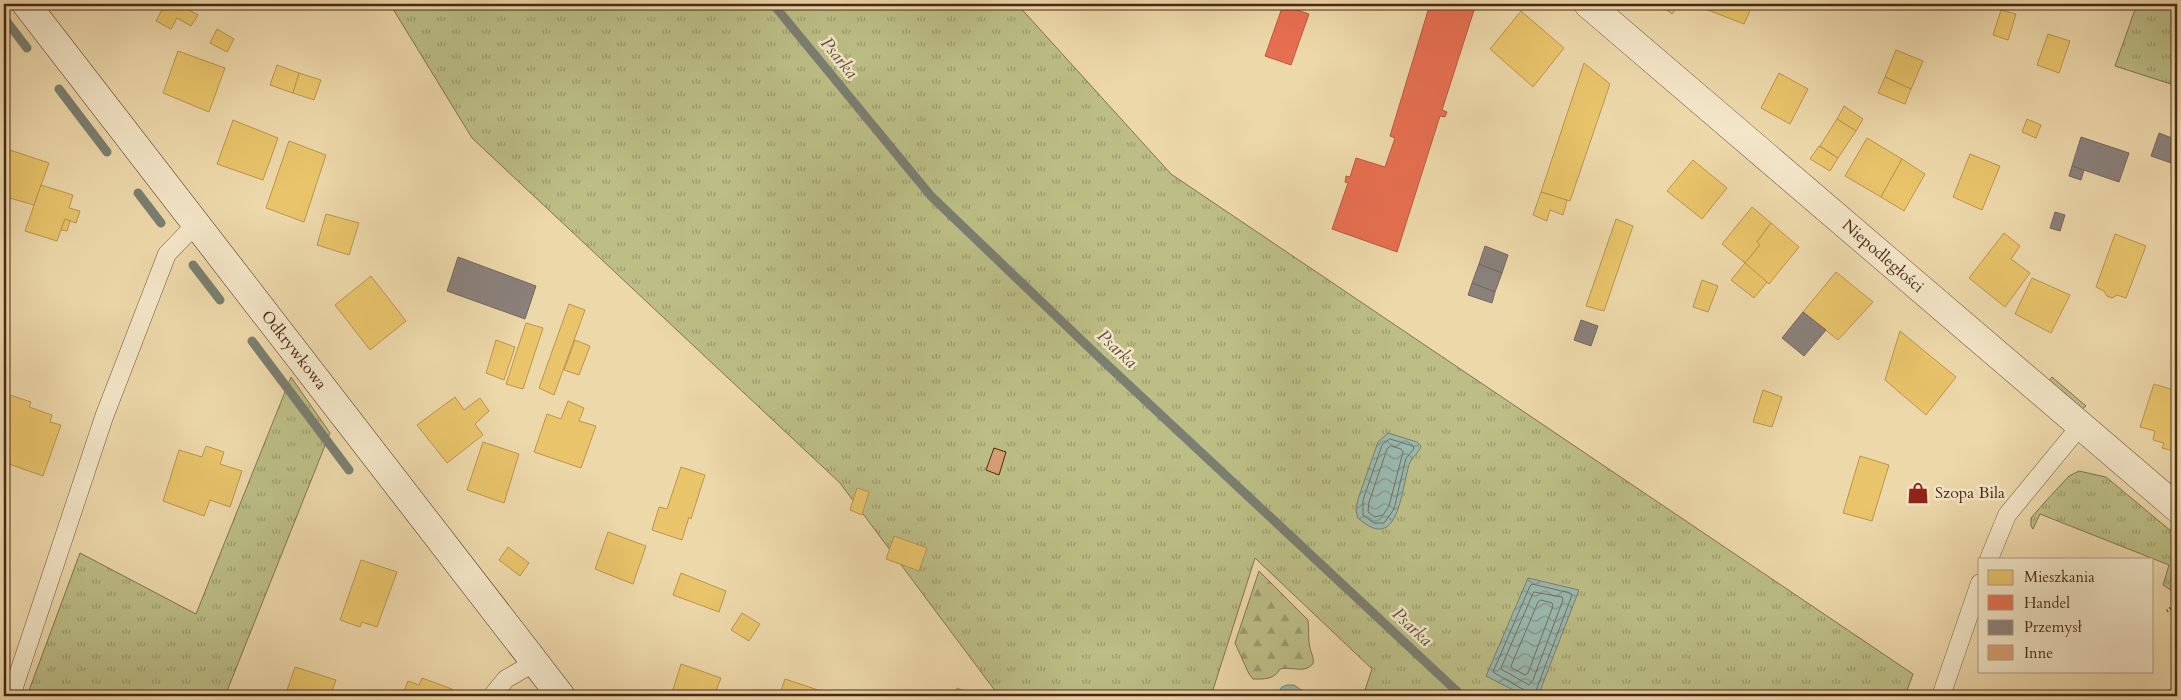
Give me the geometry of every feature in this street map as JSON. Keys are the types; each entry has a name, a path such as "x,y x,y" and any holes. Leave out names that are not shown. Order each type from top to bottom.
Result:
{"street":[{"name":"Odkrywkowa","path":"26,4 561,696"},
{"name":"Niepodległości","path":"1588,4 2177,508"}],"lane":[{"path":"11,696 104,417 167,254 196,224"},
{"path":"1989,558 2007,515 2080,425"},
{"path":"1941,696 1978,589"},
{"path":"492,696 506,679 535,662"}],"path":[{"path":"2167,611 2177,603"}],"green space":[{"path":"390,4 1017,4 1171,174 1913,674 1905,696 1363,696 1372,669 1255,558 1211,696 999,696 840,483 472,138"},
{"path":"2137,4 2177,4 2177,86 2115,66"},
{"path":"291,377 330,433 225,696 27,696 80,553 196,614"},
{"path":"2052,377 2086,406 2081,410 2048,382"},
{"path":"2079,471 2106,477 2177,536 2177,594 2163,585 2169,565 2154,558 2040,514 2033,529 2031,518 2069,476"},
{"path":"1259,571 1308,620 1309,645 1313,660 1312,665 1309,667 1304,669 1280,669 1272,677 1265,679 1253,679 1249,674 1235,643"}],"water":[{"path":"1388,433 1417,442 1421,446 1410,462 1396,513 1391,523 1383,529 1372,527 1358,518 1356,510 1378,442"},
{"path":"1528,578 1579,590 1538,696 1525,696 1486,676"},
{"path":"1294,685 1310,696 1275,696 1282,687"}],"building: Mieszkania":[{"path":"165,4 178,4 198,15 191,26 177,18 171,29 156,21"},
{"path":"1659,4 1680,4 1672,14"},
{"path":"1704,4 1753,4 1744,24 1703,8"},
{"path":"2001,10 2016,14 2008,40 1993,35"},
{"path":"1521,11 1564,48 1533,87 1490,49"},
{"path":"217,29 234,39 227,52 210,43"},
{"path":"2048,34 2070,41 2059,73 2037,65"},
{"path":"1896,50 1923,61 1911,89 1885,77"},
{"path":"178,51 225,68 209,112 163,93"},
{"path":"1584,63 1610,84 1570,201 1541,192"},
{"path":"277,65 299,73 293,93 270,85"},
{"path":"299,73 321,80 314,100 293,93"},
{"path":"1779,73 1808,89 1790,124 1761,108"},
{"path":"1885,77 1911,89 1905,104 1878,93"},
{"path":"1844,106 1863,119 1856,131 1837,119"},
{"path":"1837,119 1856,131 1838,158 1820,146"},
{"path":"2027,119 2041,125 2036,138 2022,132"},
{"path":"233,120 278,138 263,180 217,164"},
{"path":"1867,138 1902,159 1881,197 1845,176"},
{"path":"289,141 326,155 304,222 266,208"},
{"path":"1819,146 1838,158 1830,171 1810,159"},
{"path":"7,149 49,163 34,205 10,198 6,210 4,209 4,157"},
{"path":"1970,154 2000,166 1982,210 1953,197"},
{"path":"1902,159 1925,174 1904,211 1881,197"},
{"path":"1693,160 1727,188 1702,219 1667,191"},
{"path":"41,185 73,195 69,208 80,211 76,223 65,219 57,241 25,231"},
{"path":"1541,192 1567,200 1563,215 1550,210 1547,221 1533,215"},
{"path":"1752,207 1771,223 1757,242 1760,245 1745,263 1722,244"},
{"path":"326,214 359,223 349,255 317,245"},
{"path":"65,219 70,221 67,231 61,230"},
{"path":"1616,219 1633,226 1604,311 1586,306"},
{"path":"1771,223 1799,247 1769,284 1745,263 1760,245 1757,242"},
{"path":"2004,233 2020,246 2011,259 2030,273 2005,307 1969,278"},
{"path":"2115,234 2146,246 2126,298 2117,295 2112,298 2096,287"},
{"path":"1745,263 1767,282 1754,298 1731,280"},
{"path":"1836,272 1873,302 1838,340 1803,312"},
{"path":"371,276 406,321 370,350 335,305"},
{"path":"2032,278 2070,295 2051,333 2015,314"},
{"path":"1702,280 1718,286 1708,312 1693,307"},
{"path":"569,304 585,310 554,395 539,388"},
{"path":"526,323 543,328 523,389 506,384"},
{"path":"1900,331 1956,377 1926,415 1885,380"},
{"path":"496,340 515,347 504,380 486,373"},
{"path":"575,340 590,346 579,375 564,370"},
{"path":"2154,384 2177,391 2177,452 2162,448 2164,443 2153,440 2155,431 2140,427"},
{"path":"1763,390 1782,397 1772,427 1753,422"},
{"path":"4,393 31,402 29,407 52,415 50,422 61,425 43,476 9,464 4,479"},
{"path":"455,397 464,410 480,398 489,411 475,424 483,435 447,463 417,425"},
{"path":"568,401 584,408 579,421 596,426 581,468 534,452 547,414 561,419"},
{"path":"483,442 519,454 504,503 467,490"},
{"path":"206,446 224,452 220,464 242,471 230,507 210,500 204,516 163,501 179,450 202,457"},
{"path":"1860,456 1889,465 1872,521 1843,513"},
{"path":"681,467 705,475 682,540 652,530 659,507 667,509"},
{"path":"857,488 869,492 862,515 850,510"},
{"path":"608,532 646,546 633,584 595,569"},
{"path":"894,536 927,548 919,571 886,559"},
{"path":"508,547 529,563 520,576 499,560"},
{"path":"361,560 397,572 377,627 362,622 360,627 340,620"},
{"path":"681,573 726,591 719,612 673,595"},
{"path":"742,613 760,624 749,641 731,630"},
{"path":"681,664 721,678 714,696 671,696"},
{"path":"295,667 336,680 330,696 285,696"},
{"path":"422,678 452,689 449,696 402,696 408,681 419,685"},
{"path":"785,679 818,690 816,696 779,696"},
{"path":"2177,682 2177,696 2172,696"},
{"path":"957,688 970,693 969,696 954,696"},
{"path":"1234,693 1238,696 1224,696 1225,695"}],"building: Handel":[{"path":"1430,4 1476,4 1442,110 1447,112 1445,117 1440,116 1397,252 1332,229 1348,183 1345,182 1346,176 1350,177 1356,158 1385,167 1395,138 1390,136"},
{"path":"1283,5 1309,14 1291,65 1265,56"}],"building: Przemysł":[{"path":"2159,133 2177,140 2177,165 2151,156"},
{"path":"2081,137 2129,153 2119,182 2072,166"},
{"path":"2072,166 2084,170 2081,180 2069,176"},
{"path":"2055,212 2065,215 2060,231 2050,228"},
{"path":"1485,246 1508,255 1502,273 1479,264"},
{"path":"458,257 536,286 525,319 447,291"},
{"path":"1479,264 1502,273 1495,292 1472,283"},
{"path":"1472,283 1495,292 1492,303 1468,295"},
{"path":"1803,312 1826,330 1804,356 1782,338"},
{"path":"1581,320 1598,326 1591,346 1574,340"}],"building: Inne":[{"path":"994,448 1006,452 999,475 986,470"}],"waterway":[{"name":"Psarka","path":"773,4 931,196 1101,359 1462,696"},
{"path":"4,18 27,48"},
{"path":"59,89 107,152"},
{"path":"138,193 161,223"},
{"path":"193,265 220,300"},
{"path":"252,341 349,470"}],"place":[{"name":"Szopa Bila","path":"1918,493"}]}
